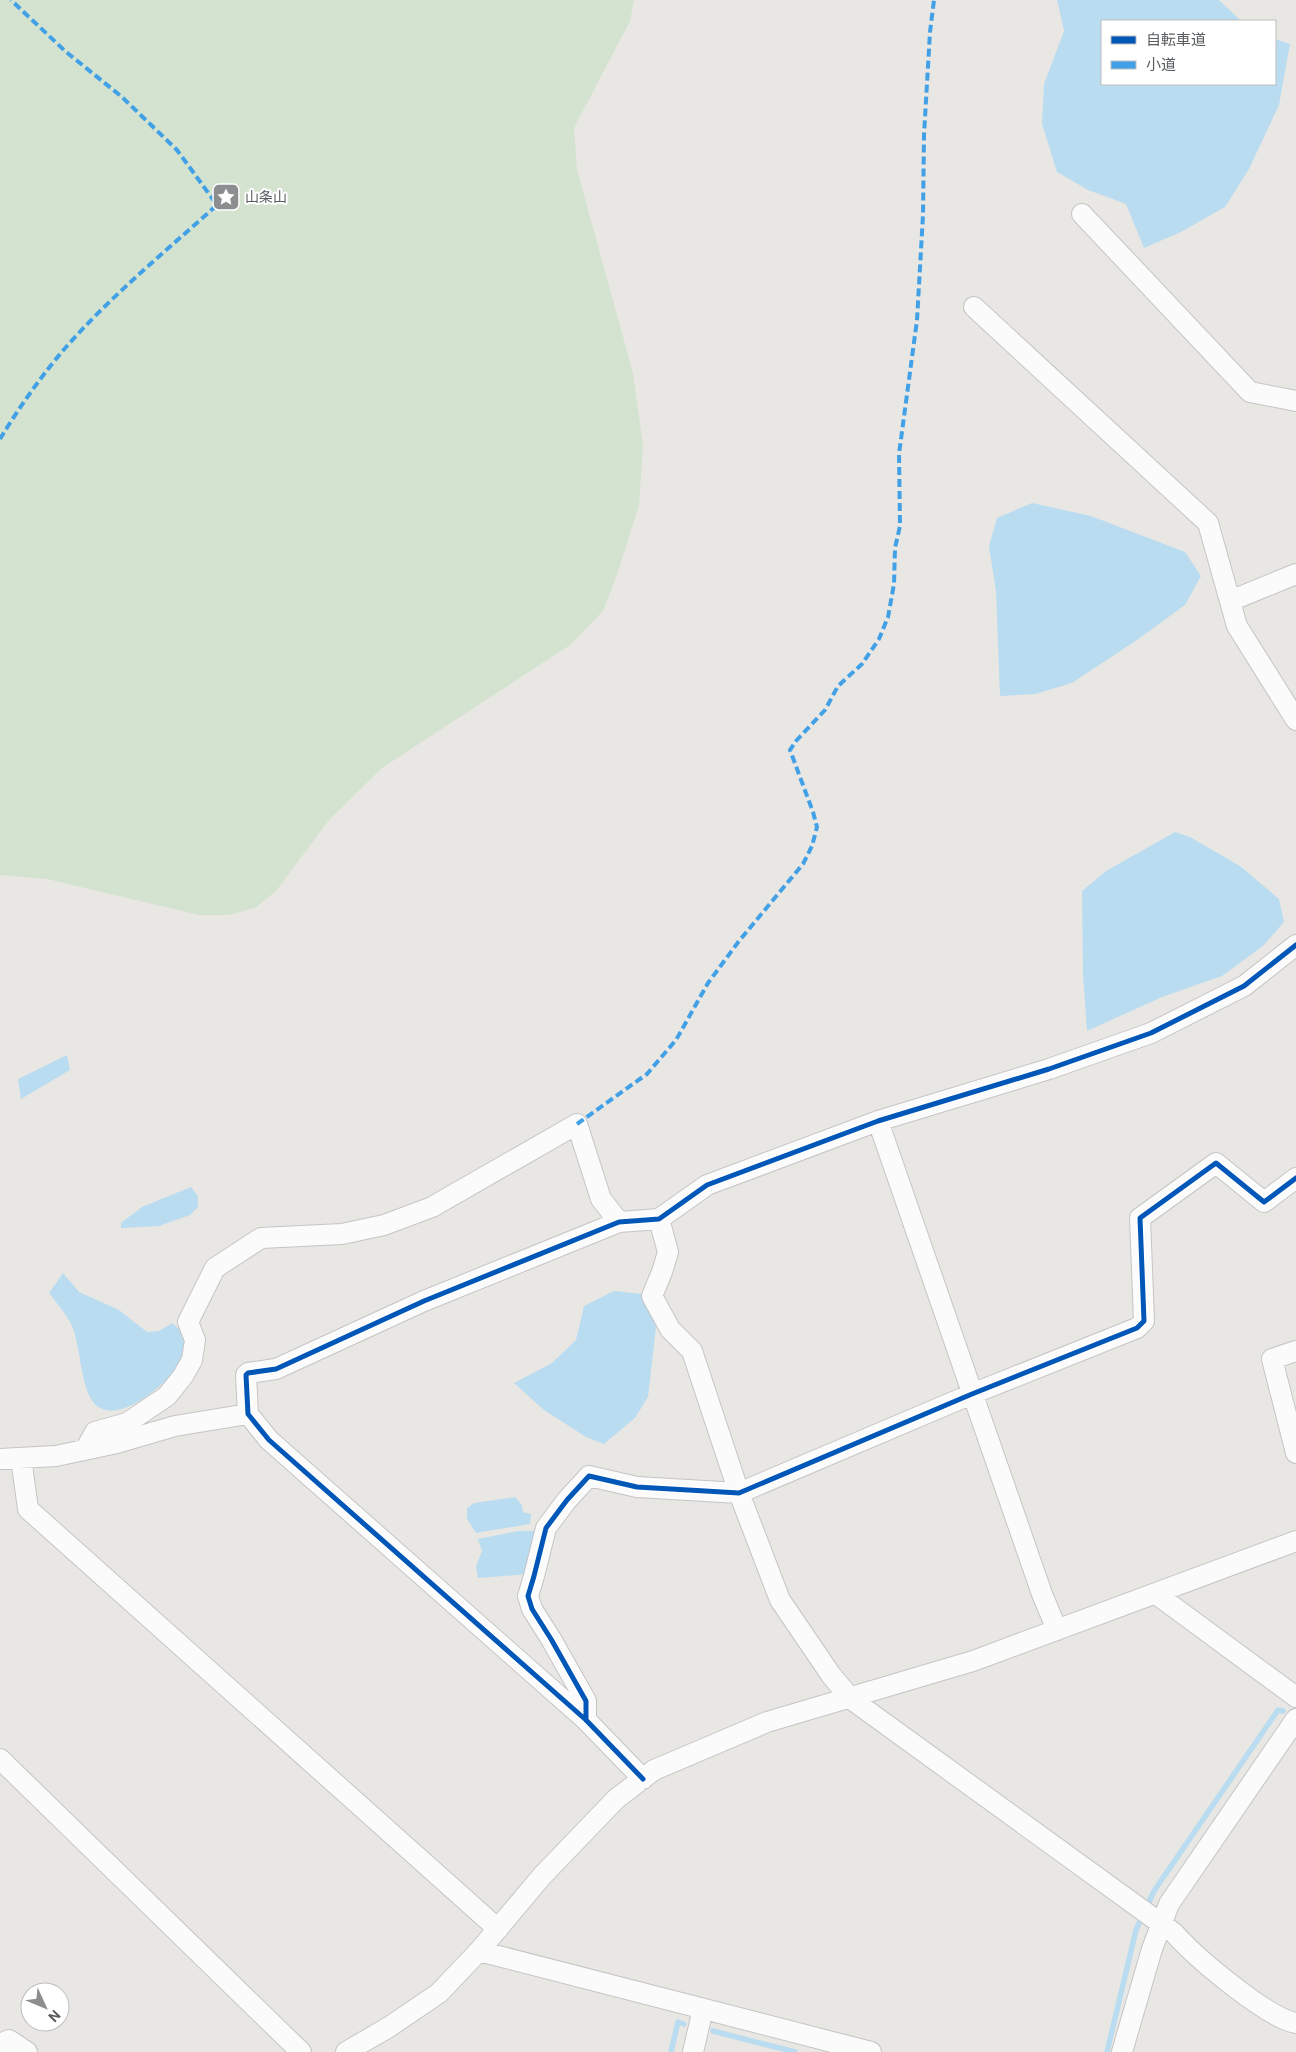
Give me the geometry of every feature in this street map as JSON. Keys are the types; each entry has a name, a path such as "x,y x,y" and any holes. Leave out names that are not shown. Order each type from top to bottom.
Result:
{"street":[{"path":"1082,214 1250,392 1296,401"},
{"path":"974,307 1208,523 1237,626 1296,720"},
{"path":"1230,601 1296,574"},
{"path":"643,1778 586,1720 277,1447 248,1414 246,1375 248,1373 276,1369 424,1301 619,1222 659,1219 707,1185 878,1121 1049,1069 1151,1033 1244,986 1296,946"},
{"path":"878,1121 1042,1594 1057,1630"},
{"path":"85,1450 95,1432 127,1423 166,1396 184,1376 192,1360 195,1340 188,1322 215,1268 261,1238 342,1234 392,1222 432,1207 577,1124 601,1199 619,1222"},
{"path":"586,1720 586,1701 532,1609 528,1596 546,1528 567,1500 589,1476 636,1487 739,1493 972,1394 1137,1328 1144,1321 1140,1218 1216,1163 1264,1202 1296,1178"},
{"path":"659,1219 668,1252 652,1296 670,1329 692,1351 739,1493 780,1600 831,1675 851,1699 1174,1933 1188,1949 1206,1964 1274,2015 1296,2022"},
{"path":"1296,1351 1272,1359 1296,1453"},
{"path":"0,1459 56,1456 175,1426 248,1414"},
{"path":"21,1458 28,1509 498,1929"},
{"path":"346,2052 389,2027 439,1993 479,1951 548,1869 616,1799 654,1770 767,1722 851,1699 973,1661 1296,1541"},
{"path":"1156,1594 1296,1697"},
{"path":"1122,2052 1158,1922 1296,1719"},
{"path":"0,1759 301,2052"},
{"path":"479,1951 871,2052"},
{"path":"693,2052 703,2009"},
{"path":"0,2044 9,2040 27,2052"}],"green space":[{"path":"0,0 634,0 630,21 574,128 577,170 633,373 643,445 639,505 617,575 603,611 570,645 382,768 329,820 276,891 255,908 229,915 199,915 47,879 0,875"}],"water":[{"path":"1057,0 1219,0 1240,20 1101,20 1101,85 1276,85 1276,39 1290,44 1279,105 1249,169 1225,207 1181,232 1144,248 1126,204 1088,190 1057,172 1042,124 1044,84 1064,31"},
{"path":"1032,503 1091,516 1185,552 1201,576 1185,605 1137,640 1072,683 1035,694 1000,696 996,591 989,546 997,518"},
{"path":"1175,832 1190,837 1240,866 1279,899 1284,922 1263,946 1222,976 1162,997 1087,1031 1083,975 1082,891 1106,871"},
{"path":"67,1055 70,1070 21,1099 18,1079"},
{"path":"191,1187 198,1196 198,1207 190,1215 159,1226 121,1228 121,1223 142,1207"},
{"path":"63,1273 79,1292 119,1310 147,1332 159,1331 172,1323 185,1334 186,1362 155,1390 129,1407 116,1410 103,1409 93,1402 86,1388 72,1326 49,1293"},
{"path":"614,1291 643,1294 656,1327 648,1397 635,1418 604,1444 586,1437 544,1410 514,1383 552,1363 576,1340 584,1306"},
{"path":"515,1497 522,1505 523,1512 531,1514 530,1524 476,1533 467,1519 467,1508 474,1503"},
{"path":"518,1531 540,1531 529,1574 478,1578 476,1566 482,1551 478,1539"}],"waterway":[{"path":"1107,2052 1136,1930 1154,1891 1278,1710 1283,1711"},
{"path":"671,2052 678,2022 684,2024"},
{"path":"713,2031 795,2052"}],"marked path":[{"path":"0,439 40,379 84,327 217,205 177,150 122,97 65,51 11,0"},
{"path":"577,1124 647,1074 676,1040 708,983 739,941 803,864 812,846 817,827 790,750 825,710 838,686 862,664 879,639 888,617 894,584 895,548 900,526 899,454 917,320 923,215 924,135 930,32 934,0"}],"cycle path":[{"path":"643,1779 586,1720 269,1440 248,1414 246,1375 248,1373 276,1369 424,1301 619,1222 659,1219 707,1185 878,1121 1049,1069 1151,1033 1244,986 1296,945"},
{"path":"586,1720 586,1701 532,1609 528,1596 546,1528 567,1500 589,1476 637,1487 739,1493 972,1394 1137,1328 1144,1321 1140,1218 1216,1163 1264,1202 1296,1178"}],"place":[{"name":"山条山","path":"226,197"}]}
